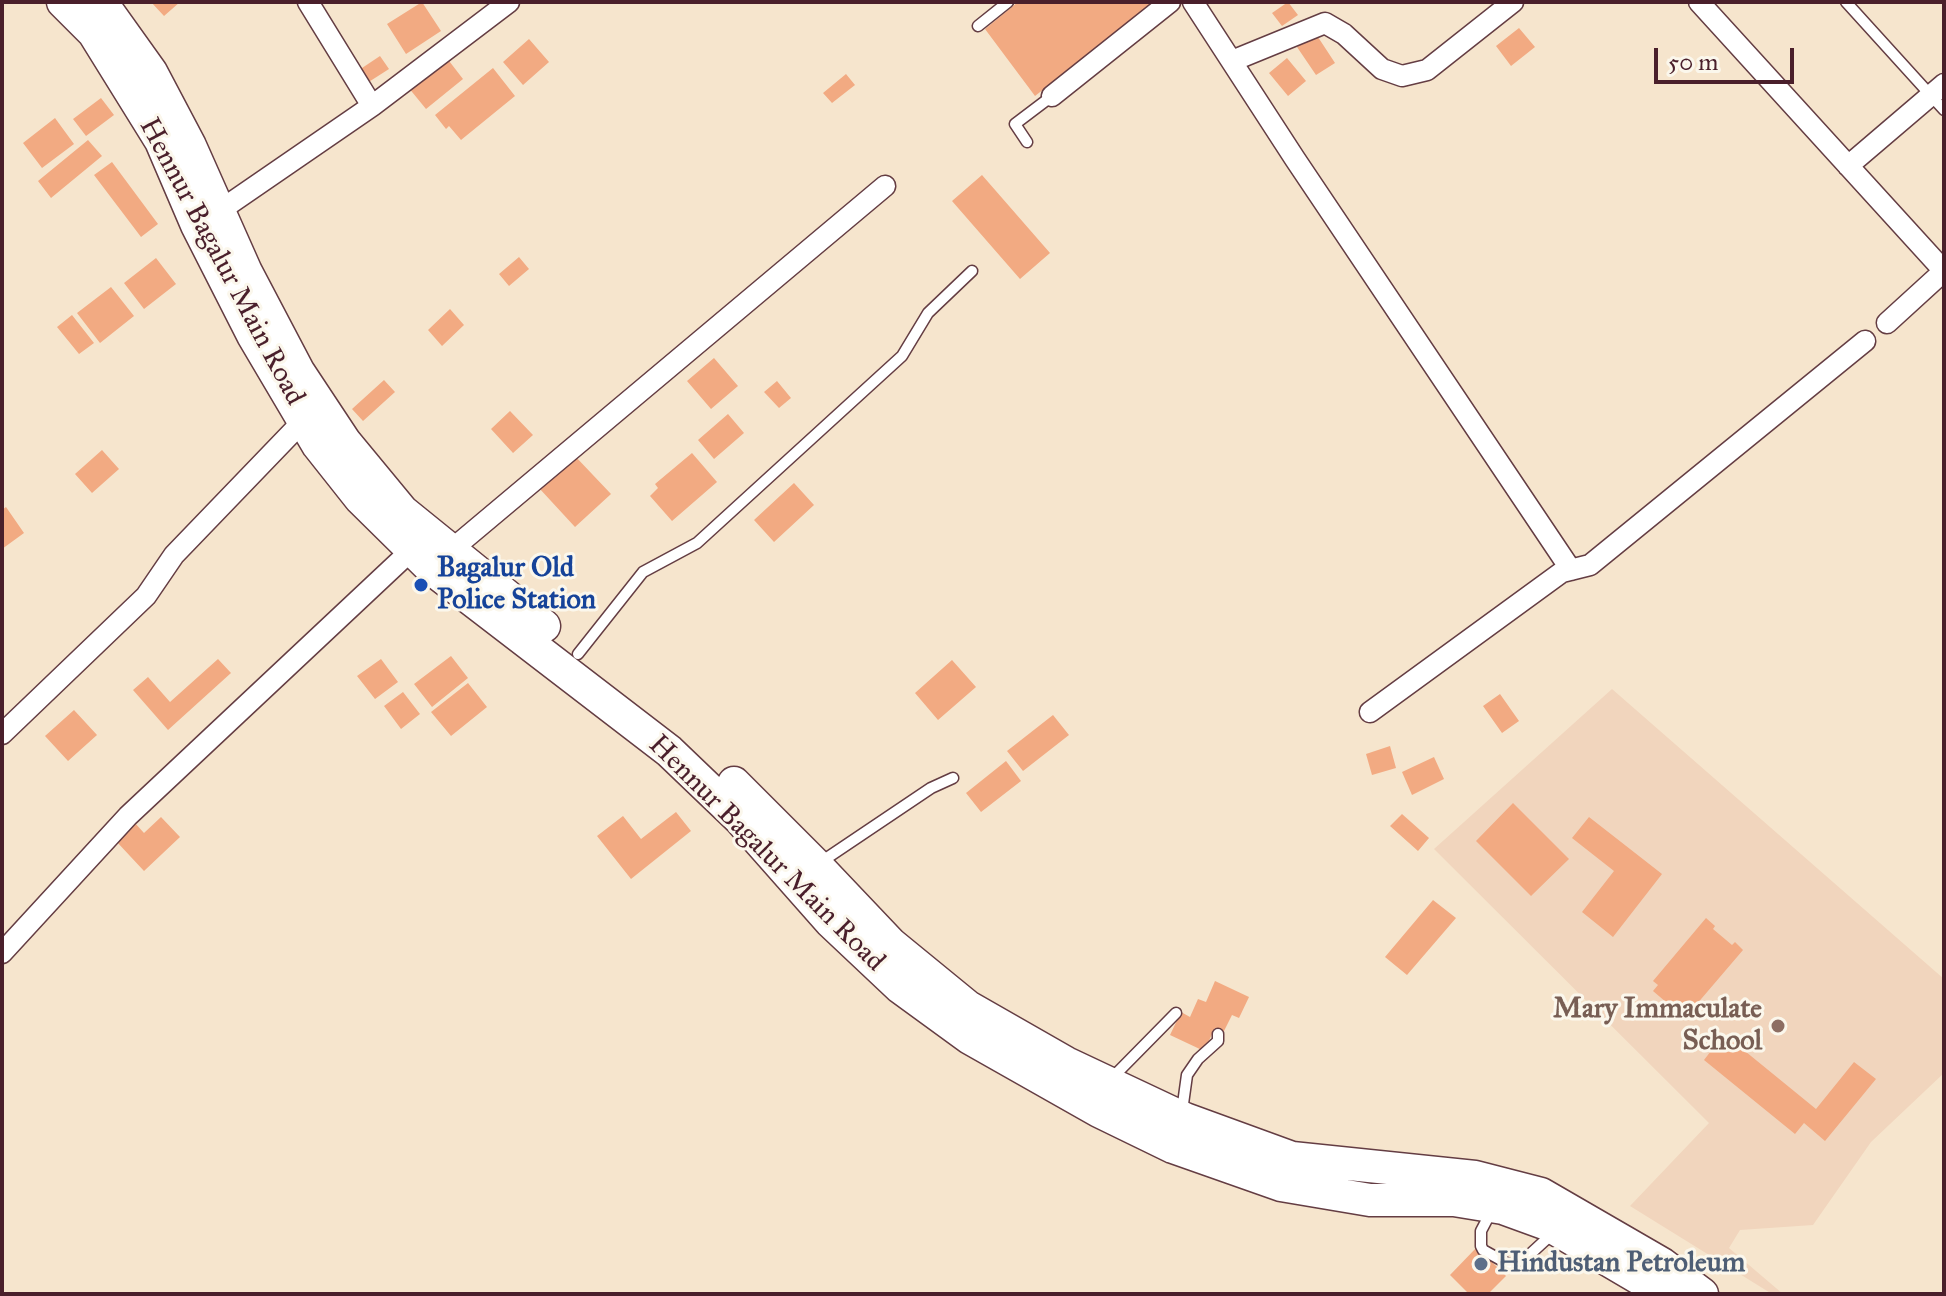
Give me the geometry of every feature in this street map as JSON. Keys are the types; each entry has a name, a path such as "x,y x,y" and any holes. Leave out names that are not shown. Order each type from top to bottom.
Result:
{"main road":[{"name":"Hennur Bagalur Main Road","path":"63,2 94,33 208,218 246,272 298,371 345,442 431,551 669,751 739,818 830,921 900,987 970,1038 1099,1111 1173,1147 1281,1185 1370,1200 1454,1200 1493,1207 1557,1229 1662,1294"},
{"name":"Hennur Bagalur Main Road","path":"101,2 151,72 190,146 208,218 253,335 318,445 360,498 578,654 712,762 891,944 968,1007 1066,1063 1182,1117 1292,1158 1475,1177 1541,1194 1662,1264 1702,1294"}],"street":[{"path":"308,2 372,106"},
{"path":"208,218 372,106 509,2"},
{"path":"1052,96 1170,2"},
{"path":"1193,2 1571,570"},
{"path":"1232,61 1325,23 1344,34 1382,69 1402,76 1427,70 1513,2"},
{"path":"1699,2 1944,271 1887,323"},
{"path":"1848,166 1939,96"},
{"path":"2,953 128,816 431,551 885,186"},
{"path":"1370,712 1554,577 1590,565 1865,341"},
{"path":"2,734 146,596 174,555 303,421"}],"lane":[{"path":"978,26 1008,2"},
{"path":"1846,2 1939,96"},
{"path":"1027,142 1015,124 1052,96"},
{"path":"578,654 643,572 697,543 902,356 928,313 972,271"},
{"path":"816,865 931,788 953,778"},
{"path":"1107,1082 1176,1013"},
{"path":"1182,1117 1187,1075 1198,1059 1218,1041 1218,1034"},
{"path":"1493,1207 1481,1231 1481,1246 1510,1265 1527,1257 1557,1229"}],"shaded area":[{"name":"Mary Immaculate School","path":"1612,689 1944,979 1944,1073 1871,1142 1813,1225 1740,1230 1729,1248 1783,1294 1772,1294 1630,1206 1709,1123 1434,849"}],"building":[{"path":"151,2 180,2 164,16"},
{"path":"422,2 441,31 406,54 387,24"},
{"path":"1018,2 1155,2 1035,96 985,29"},
{"path":"1288,2 1298,15 1282,26 1272,13"},
{"path":"1519,28 1535,47 1511,66 1496,46"},
{"path":"1316,34 1335,63 1316,75 1297,47"},
{"path":"529,39 549,62 523,85 503,62"},
{"path":"380,56 389,69 364,85 356,72"},
{"path":"446,57 463,79 426,109 408,87"},
{"path":"1287,58 1306,81 1288,96 1269,73"},
{"path":"493,68 515,96 461,140 449,126 446,129 435,115"},
{"path":"846,74 855,85 832,103 823,93"},
{"path":"101,98 114,115 86,136 73,119"},
{"path":"55,118 74,144 42,168 23,143"},
{"path":"88,140 102,156 51,198 38,181"},
{"path":"112,162 158,224 141,237 94,175"},
{"path":"982,175 1050,253 1020,279 952,201"},
{"path":"519,257 529,269 509,286 499,274"},
{"path":"156,258 176,284 144,309 124,283"},
{"path":"111,287 134,316 100,343 77,313"},
{"path":"450,309 464,325 442,346 428,330"},
{"path":"72,315 94,343 79,354 57,327"},
{"path":"714,358 738,386 711,409 687,381"},
{"path":"384,380 395,392 363,421 352,409"},
{"path":"777,381 791,398 779,408 764,392"},
{"path":"510,411 533,435 513,453 491,429"},
{"path":"728,414 744,433 714,459 698,440"},
{"path":"102,450 119,469 92,493 75,474"},
{"path":"692,453 717,482 672,521 650,496 658,488 655,484"},
{"path":"574,455 611,494 575,527 539,488"},
{"path":"794,483 814,505 774,542 754,520"},
{"path":"6,507 24,533 2,549 2,510"},
{"path":"451,656 468,678 432,707 414,684"},
{"path":"218,659 231,673 168,730 133,690 148,677 170,702"},
{"path":"381,659 398,682 375,699 357,676"},
{"path":"952,660 976,687 938,720 915,693"},
{"path":"468,683 487,707 451,736 431,712"},
{"path":"403,692 420,714 401,729 384,706"},
{"path":"1500,694 1519,721 1502,733 1483,706"},
{"path":"74,710 97,735 68,761 45,736"},
{"path":"1053,715 1069,735 1023,771 1007,751"},
{"path":"1390,746 1396,768 1372,775 1366,754"},
{"path":"1434,757 1444,779 1412,795 1402,772"},
{"path":"1006,761 1021,781 981,812 966,793"},
{"path":"1513,803 1569,859 1531,896 1476,841"},
{"path":"676,812 691,831 631,879 597,836 623,816 641,839"},
{"path":"1402,814 1429,838 1418,851 1390,826"},
{"path":"161,817 180,837 144,871 116,841 134,822 144,833"},
{"path":"1589,817 1662,874 1613,937 1582,912 1614,871 1572,838"},
{"path":"1433,900 1456,918 1407,975 1385,957"},
{"path":"1706,918 1715,926 1713,929 1743,950 1690,1012 1685,1008 1680,1014 1653,991 1658,985 1653,981"},
{"path":"1215,981 1249,997 1239,1018 1232,1015 1223,1033 1215,1028 1204,1051 1170,1035 1181,1012 1190,1017 1198,999 1206,1002"},
{"path":"1724,1034 1816,1109 1854,1062 1876,1079 1825,1141 1804,1123 1795,1134 1704,1060"},
{"path":"1477,1247 1506,1276 1488,1294 1469,1294 1450,1275"}],"place":[{"name":"Bagalur Old Police Station","path":"421,585"},
{"name":"Mary Immaculate School","path":"1778,1026"},
{"name":"Hindustan Petroleum","path":"1481,1264"}]}
